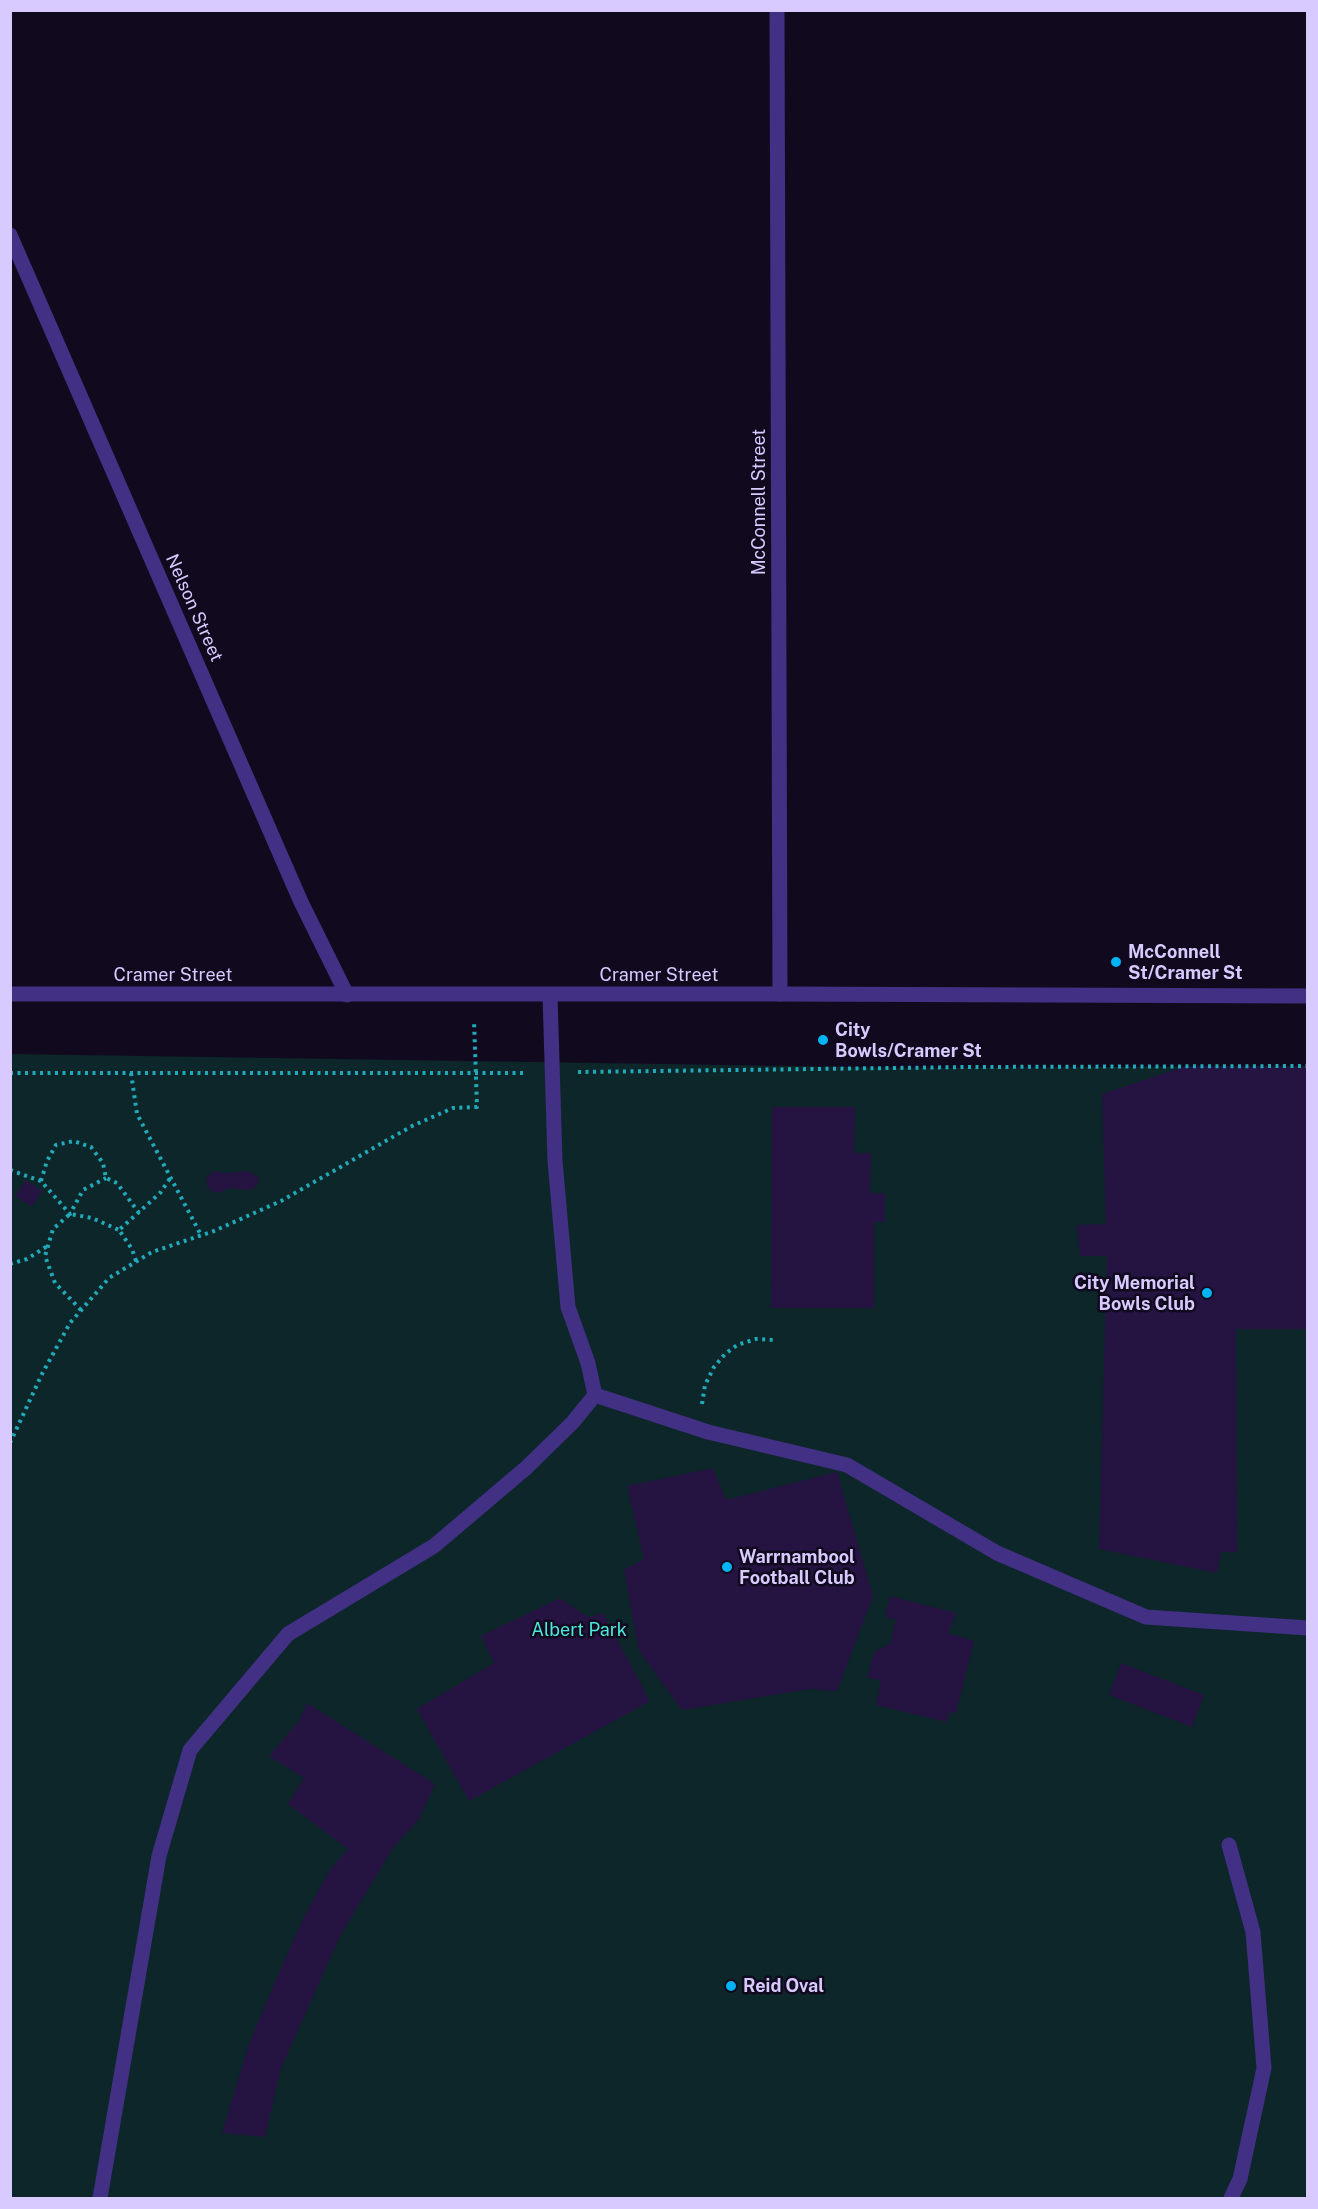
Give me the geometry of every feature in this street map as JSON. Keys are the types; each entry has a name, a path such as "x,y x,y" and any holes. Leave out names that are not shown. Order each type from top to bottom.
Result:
{"street":[{"name":"McConnell Street","path":"777,10 780,994"},
{"name":"Nelson Street","path":"10,235 296,891 347,995"},
{"name":"Cramer Street","path":"10,994 1308,996"},
{"path":"550,995 555,1161 568,1307 588,1363 595,1395"},
{"path":"595,1395 700,1429 847,1465 997,1553 1146,1617 1308,1628"},
{"path":"100,2199 159,1856 190,1750 288,1634 434,1546 526,1468 573,1422 595,1395"},
{"path":"1229,1845 1253,1932 1264,2068 1240,2179 1231,2199"}],"path":[{"path":"10,1443 42,1374 70,1323 109,1278 153,1252 201,1235 281,1201 412,1126 453,1108 477,1107 473,994"},
{"path":"10,1073 476,1074 970,1067 1308,1066"},
{"path":"131,1073 137,1113 201,1235"},
{"path":"41,1181 47,1161 56,1145 74,1141 91,1148 103,1164 106,1178"},
{"path":"10,1170 41,1181 69,1214 92,1218 119,1230 132,1249 136,1262"},
{"path":"119,1230 159,1193 171,1177"},
{"path":"106,1178 117,1183 139,1212"},
{"path":"81,1310 55,1283 45,1256 53,1229 69,1214 83,1190 106,1178"},
{"path":"10,1264 27,1259 49,1245"},
{"path":"700,1429 705,1385 714,1367 737,1345 756,1339 775,1340"}],"green space":[{"name":"Albert Park","path":"11,1054 922,1068 1307,1066 1307,2198 11,2198"}],"building":[{"name":"City Memorial Bowls Club","path":"1186,1066 1308,1067 1308,1329 1236,1329 1237,1552 1221,1552 1217,1573 1099,1549 1107,1256 1080,1256 1077,1225 1106,1224 1102,1094"},
{"path":"772,1107 855,1107 854,1153 871,1153 870,1193 885,1193 885,1222 874,1222 874,1308 771,1308"},
{"path":"214,1171 225,1173 249,1171 259,1178 257,1185 251,1190 229,1188 220,1193 211,1191 206,1184 207,1177"},
{"path":"26,1180 42,1191 32,1207 15,1196"},
{"path":"713,1468 726,1500 837,1472 873,1596 837,1691 809,1689 682,1710 639,1651 624,1570 644,1559 627,1486"},
{"path":"890,1596 956,1613 948,1633 974,1641 956,1713 950,1712 947,1722 876,1705 881,1680 867,1678 877,1650 890,1644 896,1620 885,1617"},
{"path":"560,1598 588,1617 603,1613 650,1701 469,1801 417,1709 494,1663 481,1636"},
{"path":"1121,1663 1204,1695 1192,1727 1109,1695"},
{"path":"307,1703 435,1784 419,1819 393,1848 340,1936 281,2068 265,2137 222,2133 249,2044 277,1977 304,1917 329,1871 348,1849 288,1804 304,1778 269,1756 299,1721"}],"place":[{"name":"McConnell St/Cramer St","path":"1116,962"},
{"name":"City Bowls/Cramer St","path":"823,1040"},
{"name":"City Memorial Bowls Club","path":"1207,1293"},
{"name":"Warrnambool Football Club","path":"727,1567"},
{"name":"Reid Oval","path":"731,1986"}]}
